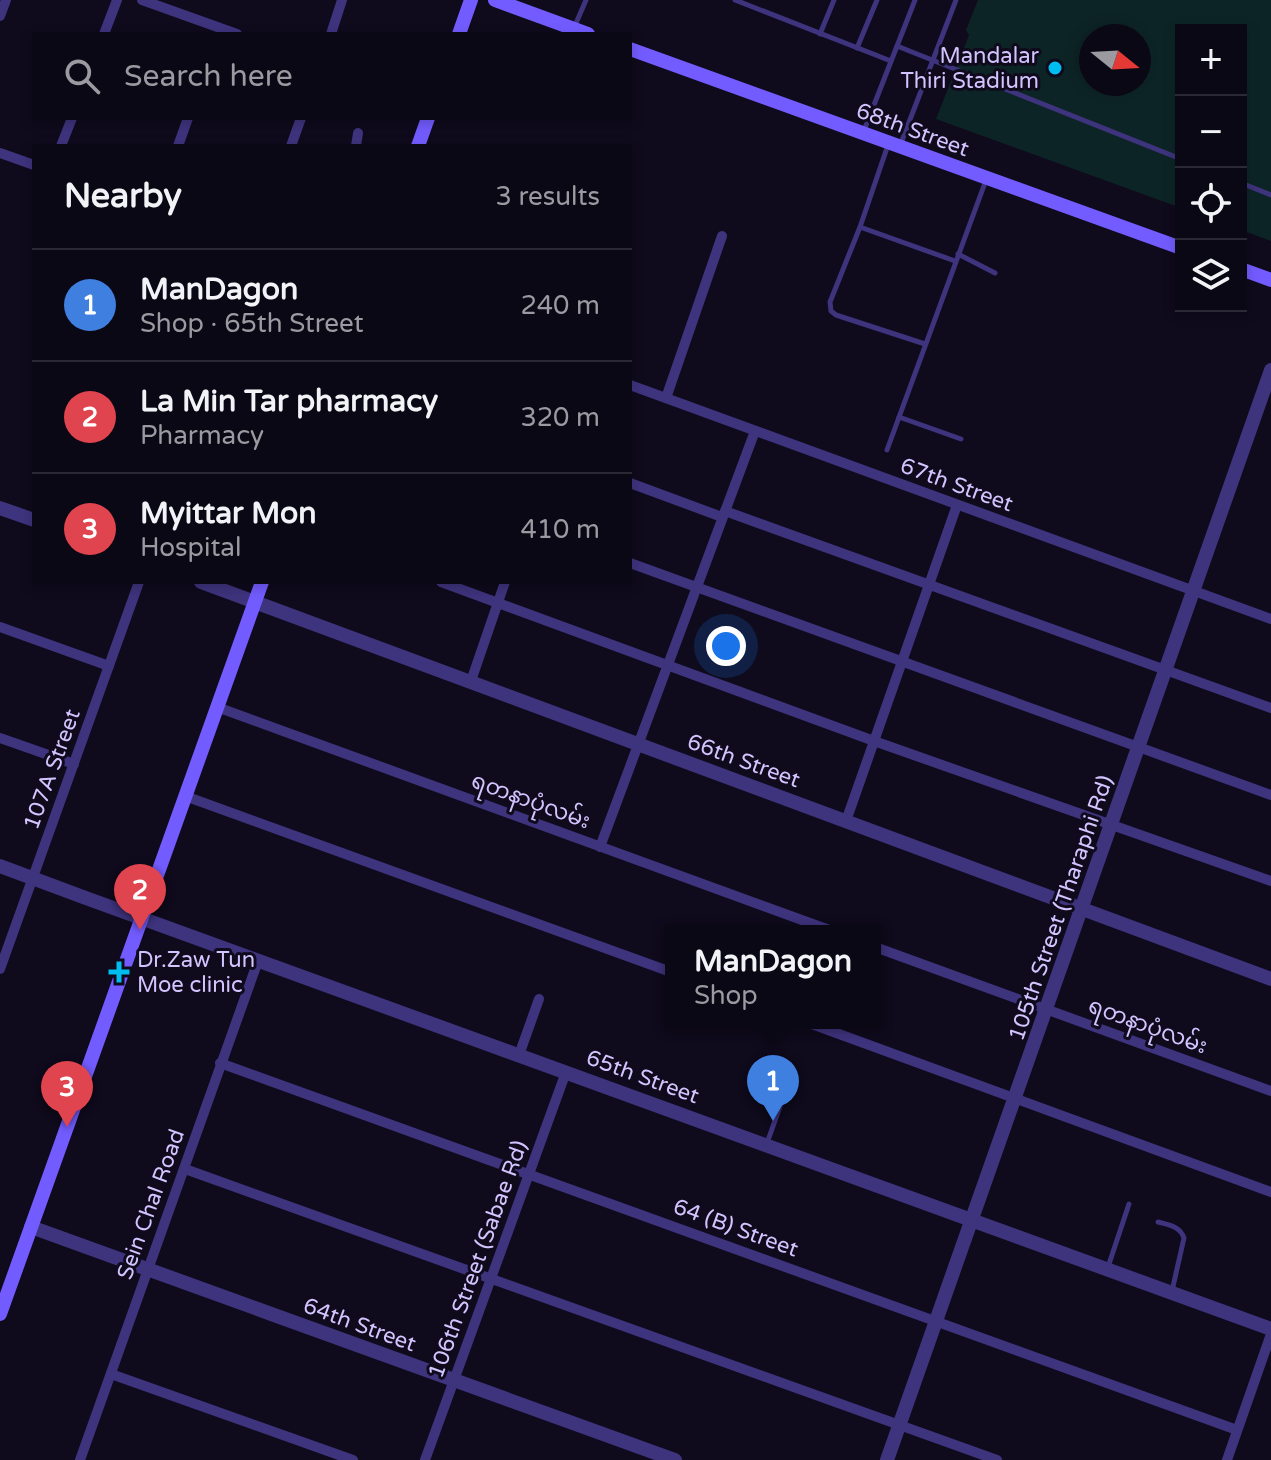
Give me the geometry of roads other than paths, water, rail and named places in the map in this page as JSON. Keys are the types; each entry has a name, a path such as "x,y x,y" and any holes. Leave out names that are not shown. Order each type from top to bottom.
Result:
{"main road":[{"path":"460,32 471,0"},
{"path":"495,0 581,32"},
{"name":"68th Street","path":"632,50 1175,246"},
{"path":"419,144 427,120"},
{"path":"1247,271 1271,280"},
{"path":"0,1314 261,584"}],"street":[{"path":"0,16 6,0"},
{"path":"105,32 117,0"},
{"path":"142,0 221,31"},
{"path":"332,32 342,0"},
{"path":"62,144 71,120"},
{"path":"179,144 187,120"},
{"path":"292,144 300,120"},
{"path":"356,144 358,133"},
{"path":"0,153 32,164"},
{"path":"666,398 722,236"},
{"name":"105th Street (Tharaphi Rd)","path":"887,1460 1271,370"},
{"name":"67th Street","path":"632,386 1271,619"},
{"path":"600,847 755,431"},
{"path":"632,484 930,584 1271,708"},
{"path":"846,821 957,505"},
{"path":"0,508 32,519"},
{"path":"632,564 1271,795"},
{"name":"107A Street","path":"0,969 138,584"},
{"name":"66th Street","path":"206,584 1271,979"},
{"path":"447,584 874,741 1271,881"},
{"path":"471,681 504,584"},
{"path":"0,627 109,666"},
{"name":"ရတနာပုံလမ်း","path":"217,707 815,925"},
{"path":"0,738 74,764"},
{"path":"185,796 665,970"},
{"name":"65th Street","path":"0,866 973,1218 1271,1332"},
{"name":"ရတနာပုံလမ်း","path":"881,949 1271,1091"},
{"name":"Sein Chal Road","path":"80,1460 258,961"},
{"path":"519,1055 539,999"},
{"path":"826,1029 1271,1192"},
{"name":"64 (B) Street","path":"220,1063 1237,1430"},
{"name":"106th Street (Sabae Rd)","path":"425,1460 566,1072"},
{"path":"185,1169 997,1460"},
{"name":"64th Street","path":"31,1227 675,1460"},
{"path":"1227,1460 1271,1332"},
{"path":"111,1374 353,1460"}],"lane":[{"path":"581,32 586,0"},
{"path":"735,0 891,61"},
{"path":"751,0 755,8"},
{"path":"820,34 834,0"},
{"path":"857,48 877,0"},
{"path":"863,135 915,0"},
{"path":"925,344 836,315 831,311 830,302 956,0"},
{"path":"897,46 1175,157"},
{"path":"887,450 987,178"},
{"path":"1247,185 1271,195"},
{"path":"860,227 957,257 995,273"},
{"path":"899,417 961,439"},
{"path":"767,1144 787,1087"},
{"path":"1107,1268 1129,1204"},
{"path":"1158,1222 1176,1227 1184,1238 1172,1292"}],"place":[{"name":"Mandalar Thiri Stadium","path":"1055,68"},
{"name":"La Min Tar pharmacy","path":"140,930"},
{"name":"Dr.Zaw Tun Moe clinic","path":"119,972"},
{"name":"ManDagon","path":"773,1121"},
{"name":"Myittar Mon","path":"67,1127"}]}
